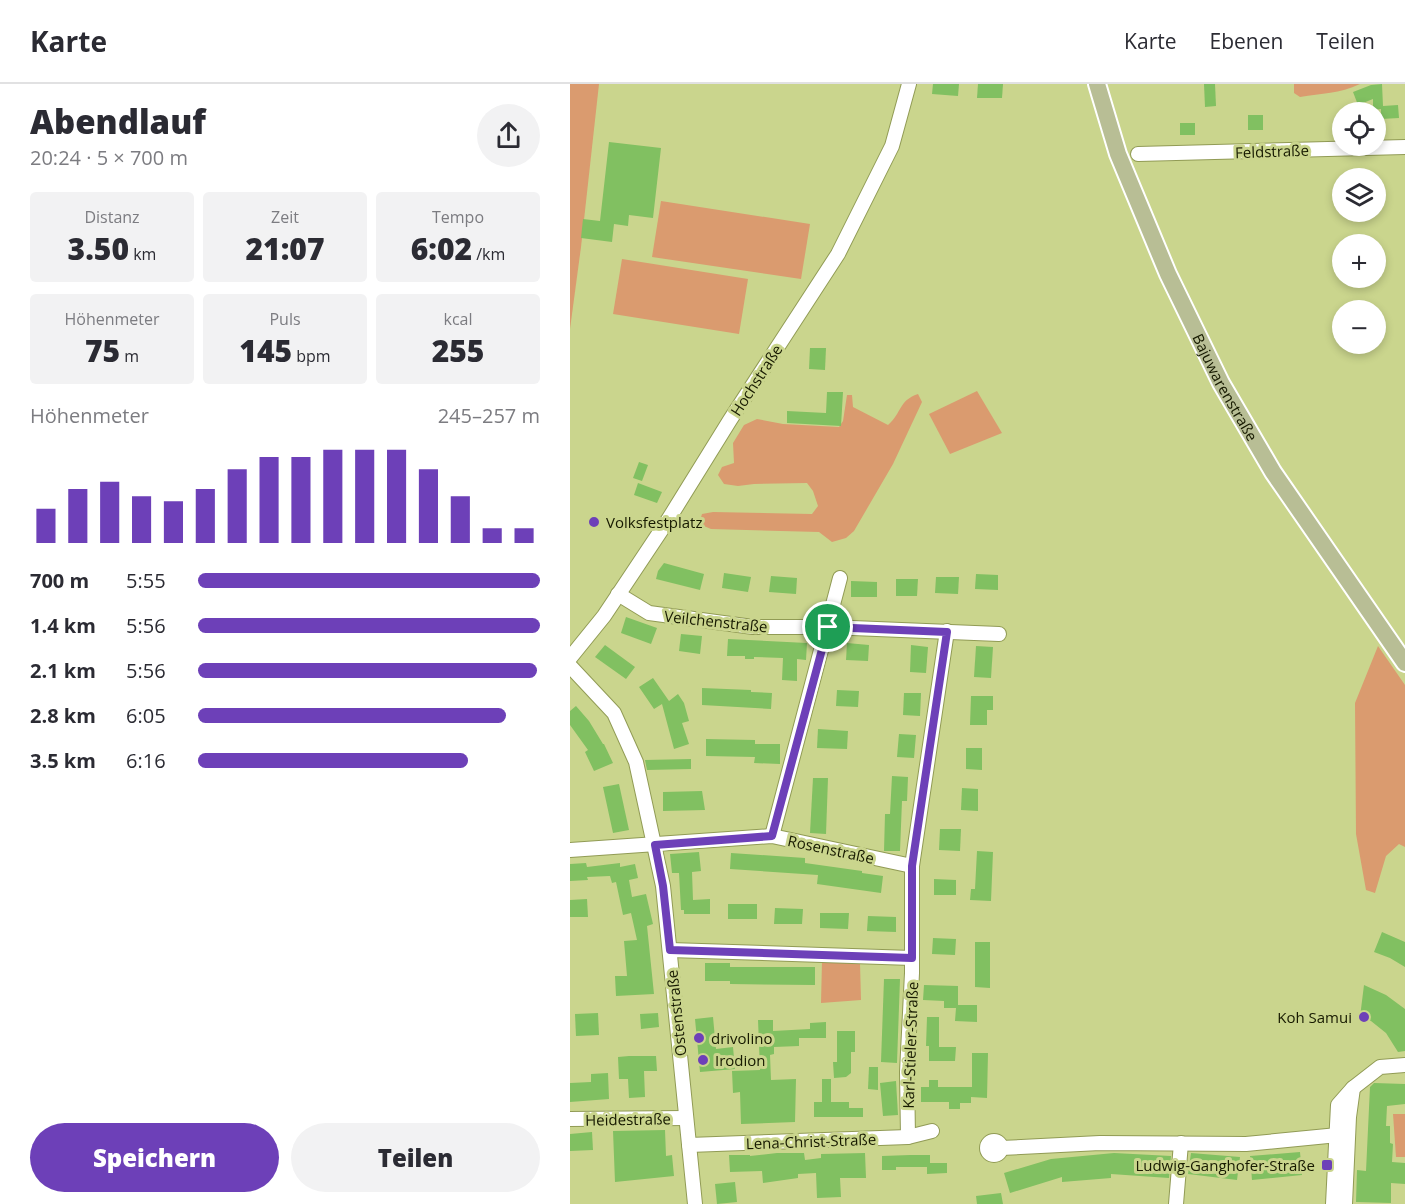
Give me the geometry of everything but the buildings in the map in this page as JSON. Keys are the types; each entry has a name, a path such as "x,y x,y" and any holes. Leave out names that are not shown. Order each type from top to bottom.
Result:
{"main road":[{"name":"Bajuwarenstraße","path":"1097,84 1113,139 1168,274 1221,383 1273,472 1405,663"}],"street":[{"name":"Hochstraße","path":"570,658 604,616 669,520 730,420 837,254 892,146 909,84"},
{"name":"Feldstraße","path":"1138,154 1405,147"},
{"path":"772,836 840,578"},
{"name":"Veilchenstraße","path":"618,594 649,613 753,627 828,627 999,634"},
{"name":"Karl-Stieler-Straße","path":"908,1137 907,1072 912,958 912,866 947,632"},
{"name":"Ostenstraße","path":"570,666 614,714 636,762 663,886 695,1204"},
{"name":"Rosenstraße","path":"570,850 772,836 912,866"},
{"path":"670,950 912,958"},
{"path":"1345,1204 1342,1134 1338,1106 1353,1088 1380,1067 1405,1065"},
{"name":"Heidestraße","path":"570,1119 686,1118"},
{"name":"Lena-Christ-Straße","path":"689,1145 908,1137 933,1131"},
{"path":"1001,1148 1100,1143 1246,1144 1342,1134"},
{"path":"1333,1204 1342,1134"},
{"path":"1176,1204 1181,1143"}],"shaded area":[{"path":"570,84 599,84 570,329"},
{"path":"1294,84 1360,84 1338,91 1300,97 1294,93"},
{"path":"661,201 810,224 801,279 652,257"},
{"path":"622,259 748,279 739,334 613,314"},
{"path":"977,391 1002,433 950,454 929,414"},
{"path":"918,394 922,402 893,464 854,531 846,538 832,542 819,532 711,529 699,524 702,514 713,512 812,514 818,506 813,491 807,483 738,486 724,484 718,475 722,467 734,463 733,443 744,425 757,419 783,424 839,427 843,421 847,395 852,395 853,407 888,425 903,404"},
{"path":"1378,646 1405,685 1405,847 1399,844 1386,856 1375,893 1366,890 1356,834 1355,703"},
{"path":"822,961 860,963 861,1000 821,1003"},
{"path":"1393,1114 1405,1114 1405,1157 1396,1157"}],"place":[{"name":"Volksfestplatz","path":"594,522"},
{"name":"Koh Samui","path":"1364,1017"},
{"name":"drivolino","path":"699,1038"},
{"name":"Irodion","path":"703,1060"},
{"name":"Ludwig-Ganghofer-Straße","path":"1327,1165"}],"route":[{"path":"828,627 947,632 912,866 912,958 670,950 663,886 655,845 772,836 828,627"}]}
